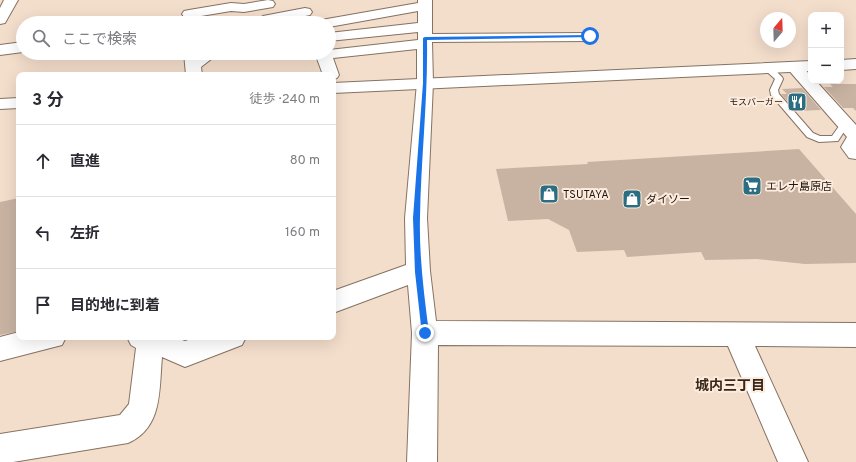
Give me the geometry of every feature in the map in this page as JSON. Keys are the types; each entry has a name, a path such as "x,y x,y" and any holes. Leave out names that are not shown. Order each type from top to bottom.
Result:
{"street":[{"path":"0,20 11,0"},
{"path":"186,0 189,16"},
{"path":"336,21 425,3 425,83 416,218 418,272 425,333 422,462"},
{"path":"200,16 231,7 244,8 268,4"},
{"path":"284,16 305,12"},
{"path":"336,53 358,50 425,36"},
{"path":"336,38 425,36 590,36"},
{"path":"0,50 16,48"},
{"path":"325,60 330,72"},
{"path":"844,65 856,64"},
{"path":"336,87 808,66"},
{"path":"794,67 852,132 850,147 856,153"},
{"path":"0,104 16,103"},
{"path":"336,301 418,272"},
{"path":"425,333 856,336"},
{"path":"736,334 793,462"},
{"path":"0,349 39,340"},
{"path":"0,449 128,428 143,410 145,340"},
{"path":"148,340 185,354 225,340"}],"lane":[{"path":"768,68 779,79 774,90 775,95 810,136 819,139 835,139 852,132"}],"building":[{"path":"830,84 856,84 856,111 853,108 843,108 824,87 833,87"},
{"name":"モスバーガー","path":"802,88 821,110 796,111 781,94 787,94 782,89"},
{"path":"799,149 856,214 856,263 805,264 757,259 705,260 701,252 627,257 624,250 577,252 569,230 548,219 508,221 496,169 588,164 587,162"},
{"path":"16,199 16,332 0,335 0,202"}],"place":[{"name":"モスバーガー","path":"797,102"},
{"name":"エレナ島原店","path":"752,186"},
{"name":"TSUTAYA","path":"549,194"},
{"name":"ダイソー","path":"632,199"}],"district":[{"name":"城内三丁目","path":"730,385"}],"route":[{"path":"425,333 418,272 416,218 425,83 425,38 590,36"}]}
